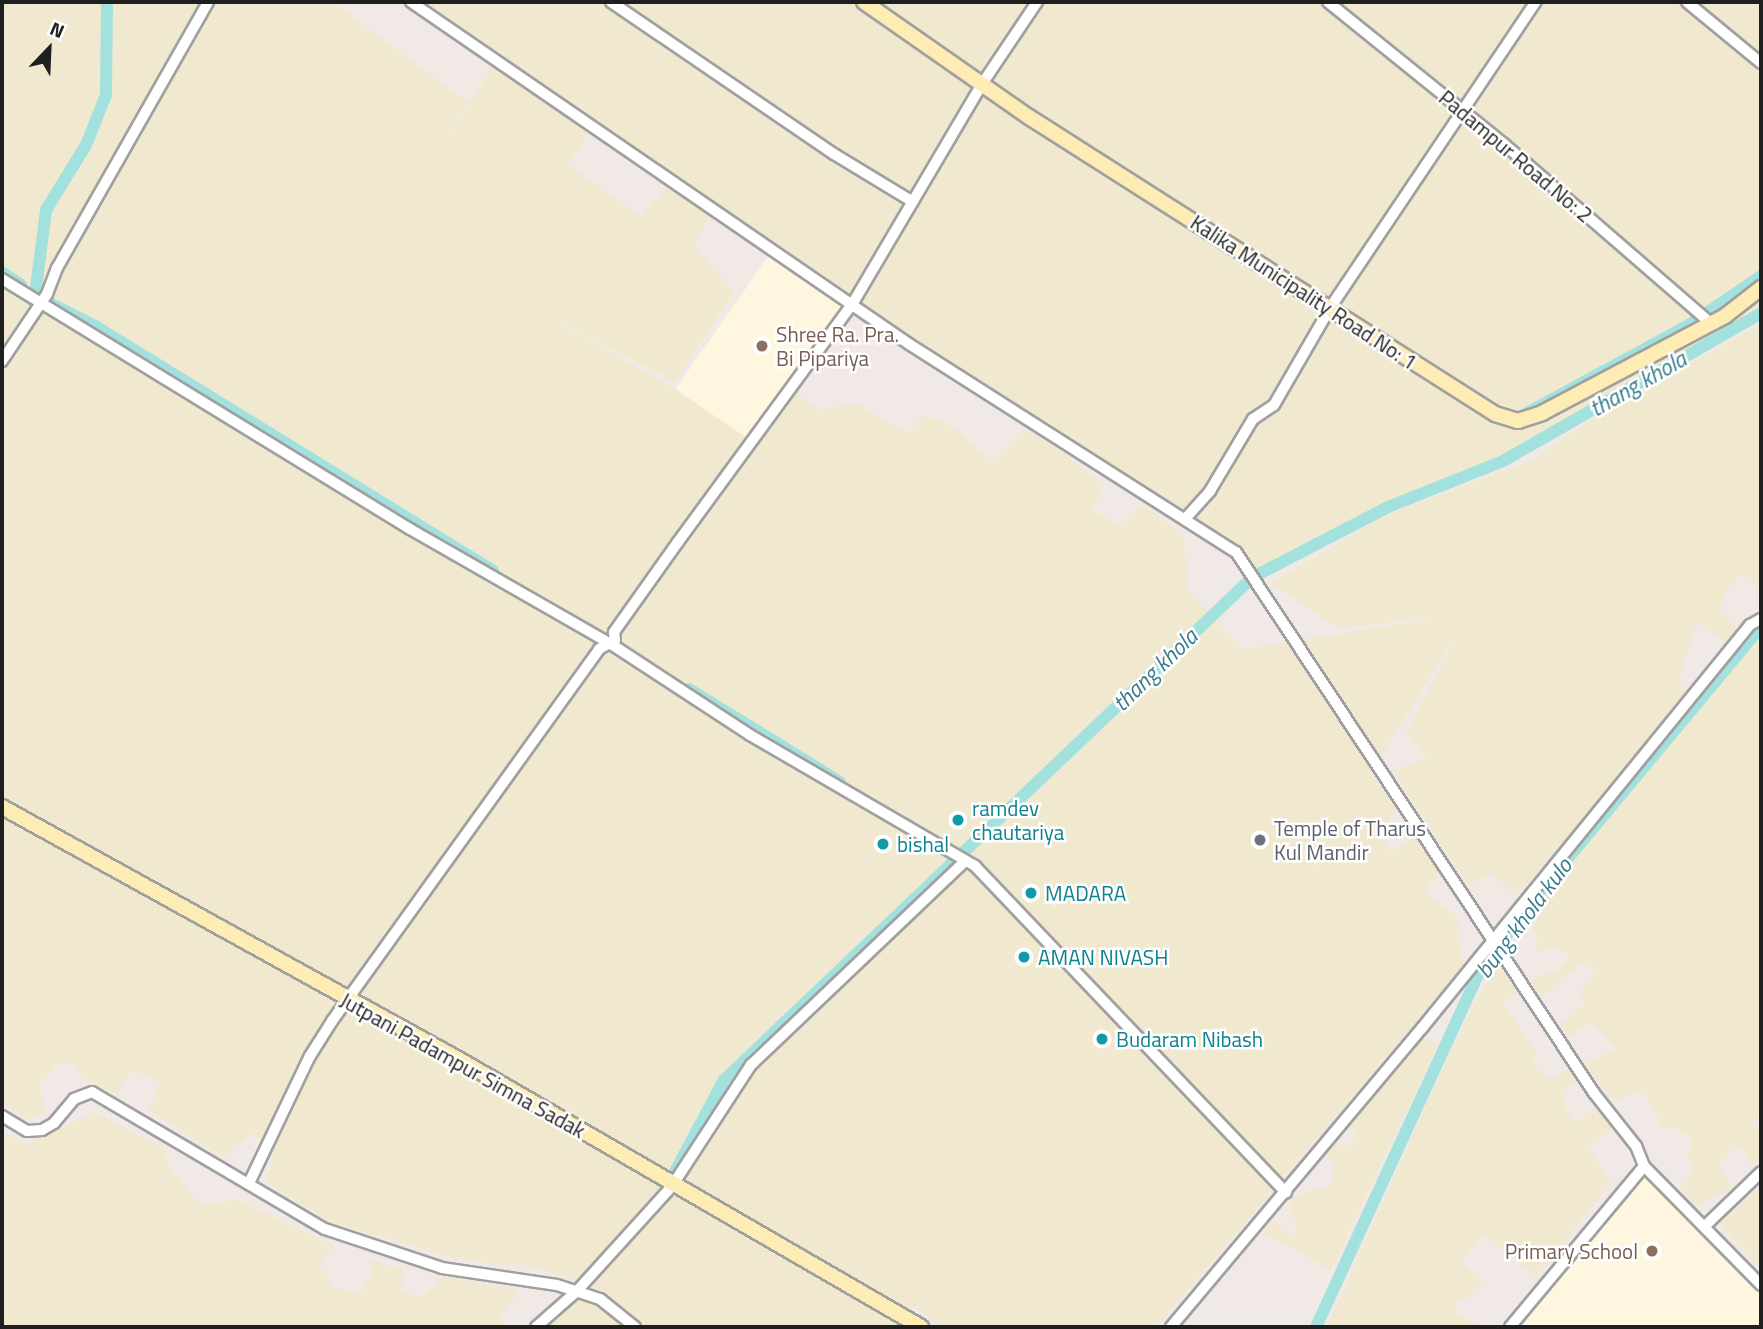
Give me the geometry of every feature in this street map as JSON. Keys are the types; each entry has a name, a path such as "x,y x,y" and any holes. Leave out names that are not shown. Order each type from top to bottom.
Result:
{"street":[{"path":"2,361 44,299 57,268 208,2"},
{"path":"411,2 853,303 1236,551 1243,568 1274,606 1594,1093 1636,1146 1644,1166 1706,1225 1761,1285"},
{"path":"611,2 913,202"},
{"name":"Kalika Municipality Road No: 1","path":"863,2 982,84 1495,414 1518,421 1542,413 1761,288"},
{"path":"612,642 614,632 663,563 853,303 982,84 1037,2"},
{"name":"Padampur Road No: 2","path":"1328,2 1706,318"},
{"path":"1185,519 1210,491 1253,419 1274,405 1330,308 1536,2"},
{"path":"1687,2 1761,63"},
{"path":"2,279 44,299 565,622 612,642 750,735 965,861 994,884 1286,1194"},
{"path":"1171,1327 1286,1194 1750,625 1761,620"},
{"path":"250,1181 310,1056 599,649 612,642"},
{"name":"Jutpani Padampur Simna Sadak","path":"2,807 350,1001 921,1327"},
{"path":"536,1327 576,1292 673,1186 751,1065 965,861"},
{"path":"2,1116 27,1131 42,1130 54,1123 74,1099 92,1092 250,1181 278,1206 378,1250 442,1268 557,1285 611,1306 635,1327"},
{"path":"1510,1327 1644,1166"},
{"path":"1706,1225 1761,1172"}],"shaded area":[{"path":"2,2 333,2 468,102 429,166 494,65 590,130 568,165 640,215 669,185 709,215 695,246 734,292 675,382 536,309 675,389 747,438 796,392 820,410 855,403 909,434 923,415 953,427 992,461 1024,430 1051,444 1104,485 1093,510 1120,525 1142,504 1184,536 1188,591 1243,649 1445,617 1338,628 1271,583 1382,517 1533,460 1586,423 1761,324 1761,590 1742,573 1726,591 1719,609 1738,628 1726,643 1697,623 1679,678 1685,693 1594,807 1516,895 1491,874 1469,885 1393,771 1428,758 1405,735 1462,626 1369,775 1397,806 1382,837 1391,852 1416,835 1440,871 1424,892 1458,919 1457,941 1464,965 1156,1327 941,1327 913,1306 901,1327 645,1327 597,1288 532,1266 464,1261 333,1223 266,1182 275,1149 250,1133 225,1157 149,1111 160,1082 131,1070 117,1094 84,1080 74,1065 57,1064 39,1084 46,1113 31,1120 2,1103"},
{"path":"420,2 1761,2 1761,313 1503,461 1388,507 1253,577 1235,551 909,344"},
{"name":"Shree Ra. Pra. Bi Pipariya","path":"774,248 853,303 754,444 675,389"},
{"path":"1761,633 1761,1114 1753,1122 1761,1131 1761,1157 1752,1165 1739,1145 1718,1164 1732,1188 1696,1206 1680,1189 1694,1169 1686,1156 1693,1141 1677,1128 1660,1127 1656,1111 1641,1091 1615,1102 1585,1065 1616,1048 1590,1022 1568,1038 1561,1024 1586,1003 1579,992 1596,974 1582,962 1542,997 1529,980 1557,970 1571,956 1552,947 1533,955 1538,941 1529,914"},
{"path":"1497,960 1517,991 1503,1003 1538,1055 1531,1063 1551,1080 1573,1065 1582,1078 1560,1093 1571,1119 1577,1123 1596,1106 1614,1127 1589,1148 1611,1183 1536,1276 1483,1234 1462,1261 1484,1282 1468,1298 1456,1302 1455,1312 1481,1327 1327,1327 1449,1055"},
{"path":"1422,1038 1438,1044 1331,1270 1263,1232 1274,1220 1289,1236 1298,1226 1288,1208 1293,1197 1330,1186 1335,1165 1327,1154 1334,1144 1346,1147 1356,1137 1352,1124"},
{"path":"95,1112 163,1148 171,1170 200,1204 239,1200 334,1246 319,1264 334,1287 359,1295 374,1272 366,1259 403,1270 401,1292 423,1297 443,1276 520,1290 501,1316 505,1327 2,1327 2,1138 6,1134 28,1145"},
{"name":"Primary School","path":"1644,1166 1761,1285 1761,1327 1510,1327"},
{"path":"1761,1186 1761,1270 1720,1224"},
{"path":"578,1296 615,1312 630,1327 545,1327"}],"waterway":[{"path":"34,303 46,210 86,145 106,95 107,2"},
{"path":"2,272 21,285"},
{"path":"1523,415 1689,325 1761,276"},
{"path":"36,296 97,327 493,571"},
{"name":"thang khola","path":"670,1181 724,1080 1253,577 1388,507 1503,461 1761,313"},
{"name":"bung khola kulo","path":"1316,1327 1480,971 1529,905 1761,627"},
{"path":"689,689 840,782"}],"place":[{"name":"Shree Ra. Pra. Bi Pipariya","path":"762,346"},
{"name":"ramdev chautariya","path":"958,820"},
{"name":"Temple of Tharus Kul Mandir","path":"1260,840"},
{"name":"bishal","path":"883,844"},
{"name":"MADARA","path":"1031,893"},
{"name":"AMAN NIVASH","path":"1024,957"},
{"name":"Budaram Nibash","path":"1102,1039"},
{"name":"Primary School","path":"1652,1251"}]}
